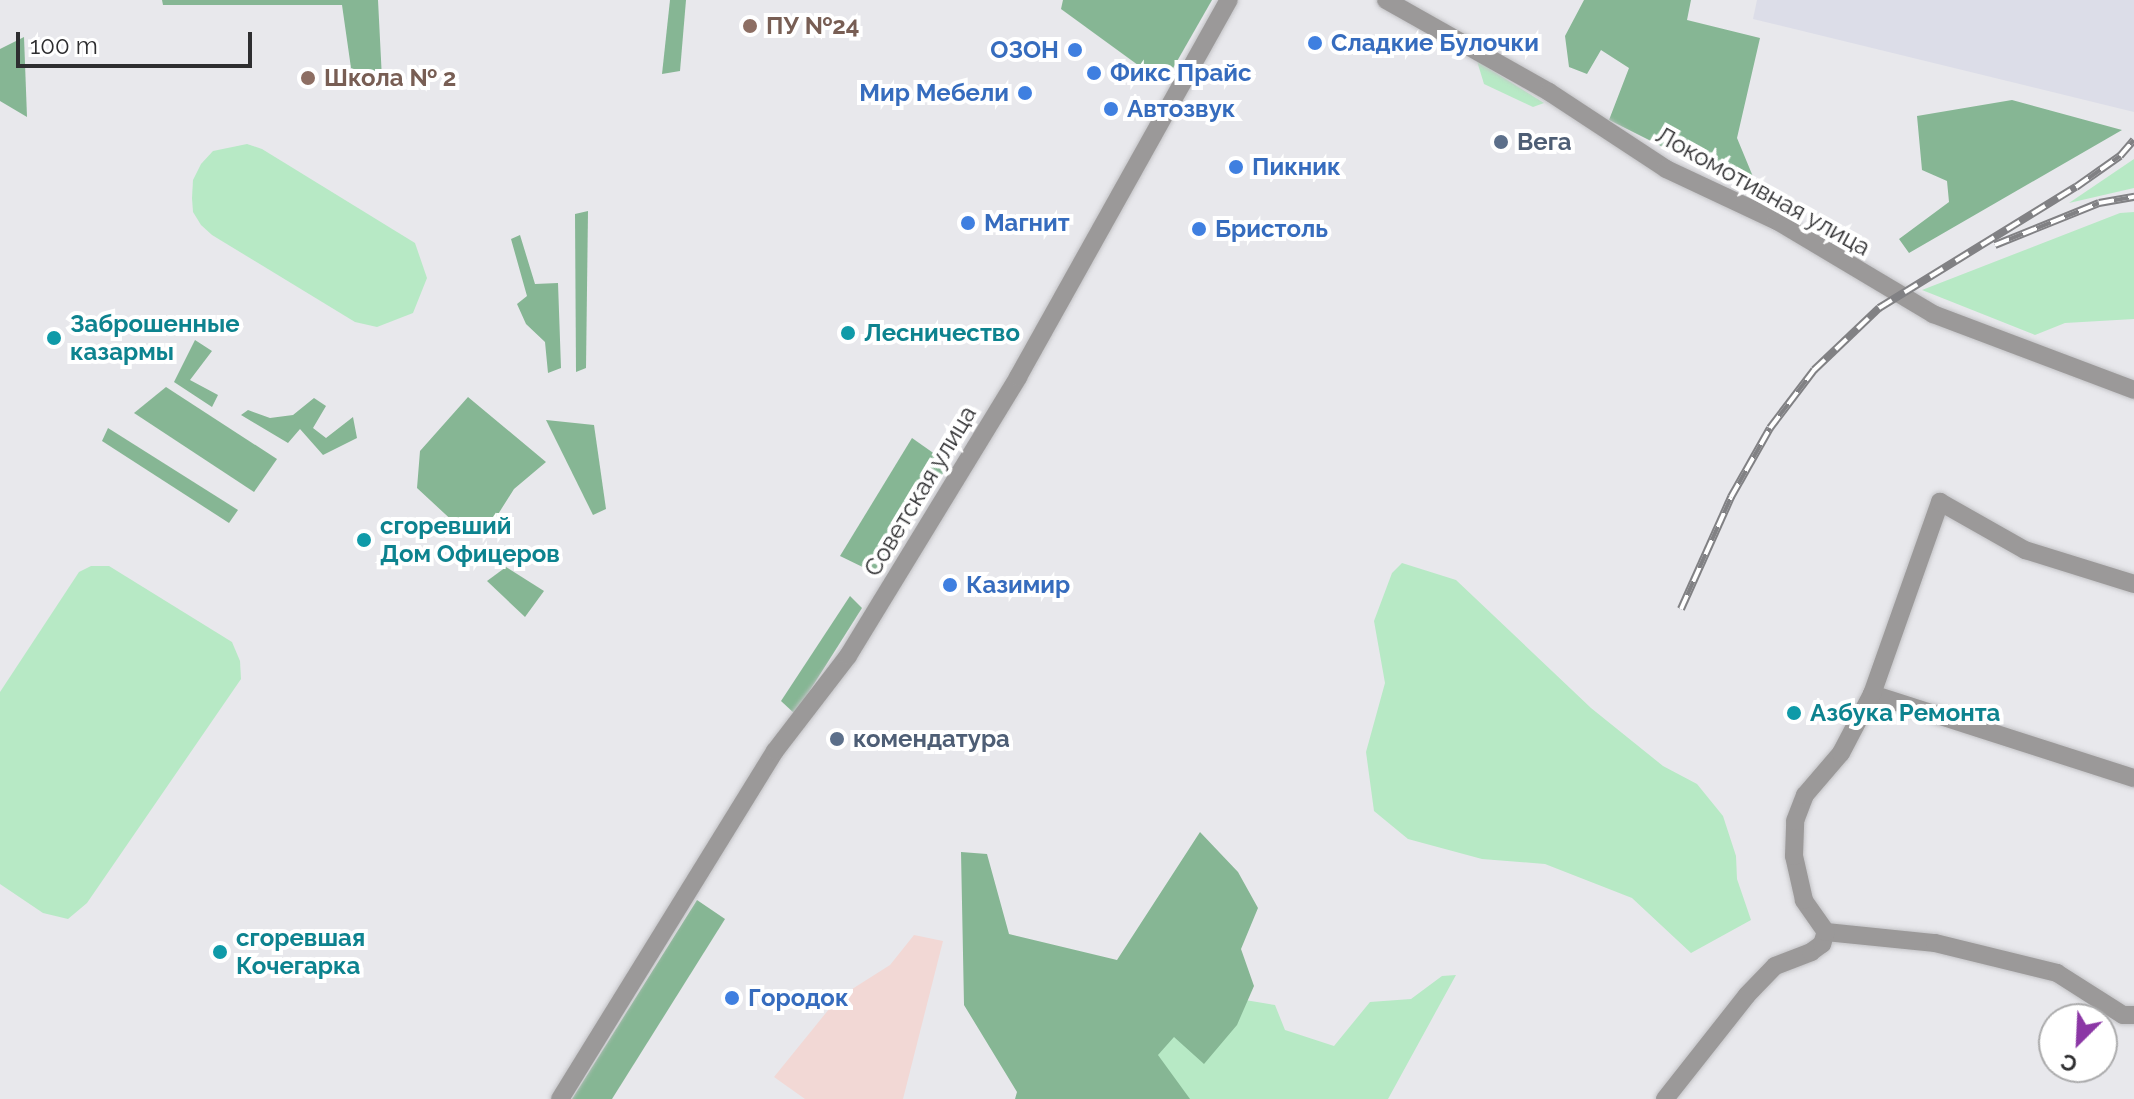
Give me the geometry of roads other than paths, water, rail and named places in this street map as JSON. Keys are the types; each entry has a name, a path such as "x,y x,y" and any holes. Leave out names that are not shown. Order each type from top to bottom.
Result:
{"street":[{"name":"Советская улица","path":"560,1099 775,751 848,656 972,452 1229,0"},
{"name":"Локомотивная улица","path":"1386,0 1549,92 1666,169 1777,221 1933,314 2134,390"},
{"path":"2134,584 2025,550 1940,502 1872,694 1841,753 1805,795 1795,821 1794,856 1804,900 1826,932 1935,943 2057,973 2123,1015 2134,1015"},
{"path":"1872,694 2134,778"},
{"path":"1665,1099 1747,995 1775,966 1811,952 1822,944 1826,932"}],"railway":[{"path":"1681,609 1731,497 1770,428 1814,370 1879,308 2076,187 2120,156 2134,140"},
{"path":"1995,245 2099,203 2134,197"}],"place":[{"name":"ПУ №24","path":"750,26"},
{"name":"Сладкие Булочки","path":"1315,43"},
{"name":"ОЗОН","path":"1075,50"},
{"name":"Фикс Прайс","path":"1094,73"},
{"name":"Школа № 2","path":"308,78"},
{"name":"Мир Мебели","path":"1025,93"},
{"name":"Автозвук","path":"1111,109"},
{"name":"Вега","path":"1501,142"},
{"name":"Пикник","path":"1236,167"},
{"name":"Магнит","path":"968,223"},
{"name":"Бристоль","path":"1199,229"},
{"name":"Лесничество","path":"848,333"},
{"name":"Заброшенные казармы","path":"54,338"},
{"name":"сгоревший Дом Офицеров","path":"364,540"},
{"name":"Казимир","path":"950,585"},
{"name":"Азбука Ремонта","path":"1794,713"},
{"name":"комендатура","path":"837,739"},
{"name":"сгоревшая Кочегарка","path":"220,952"},
{"name":"Городок","path":"732,998"}]}
